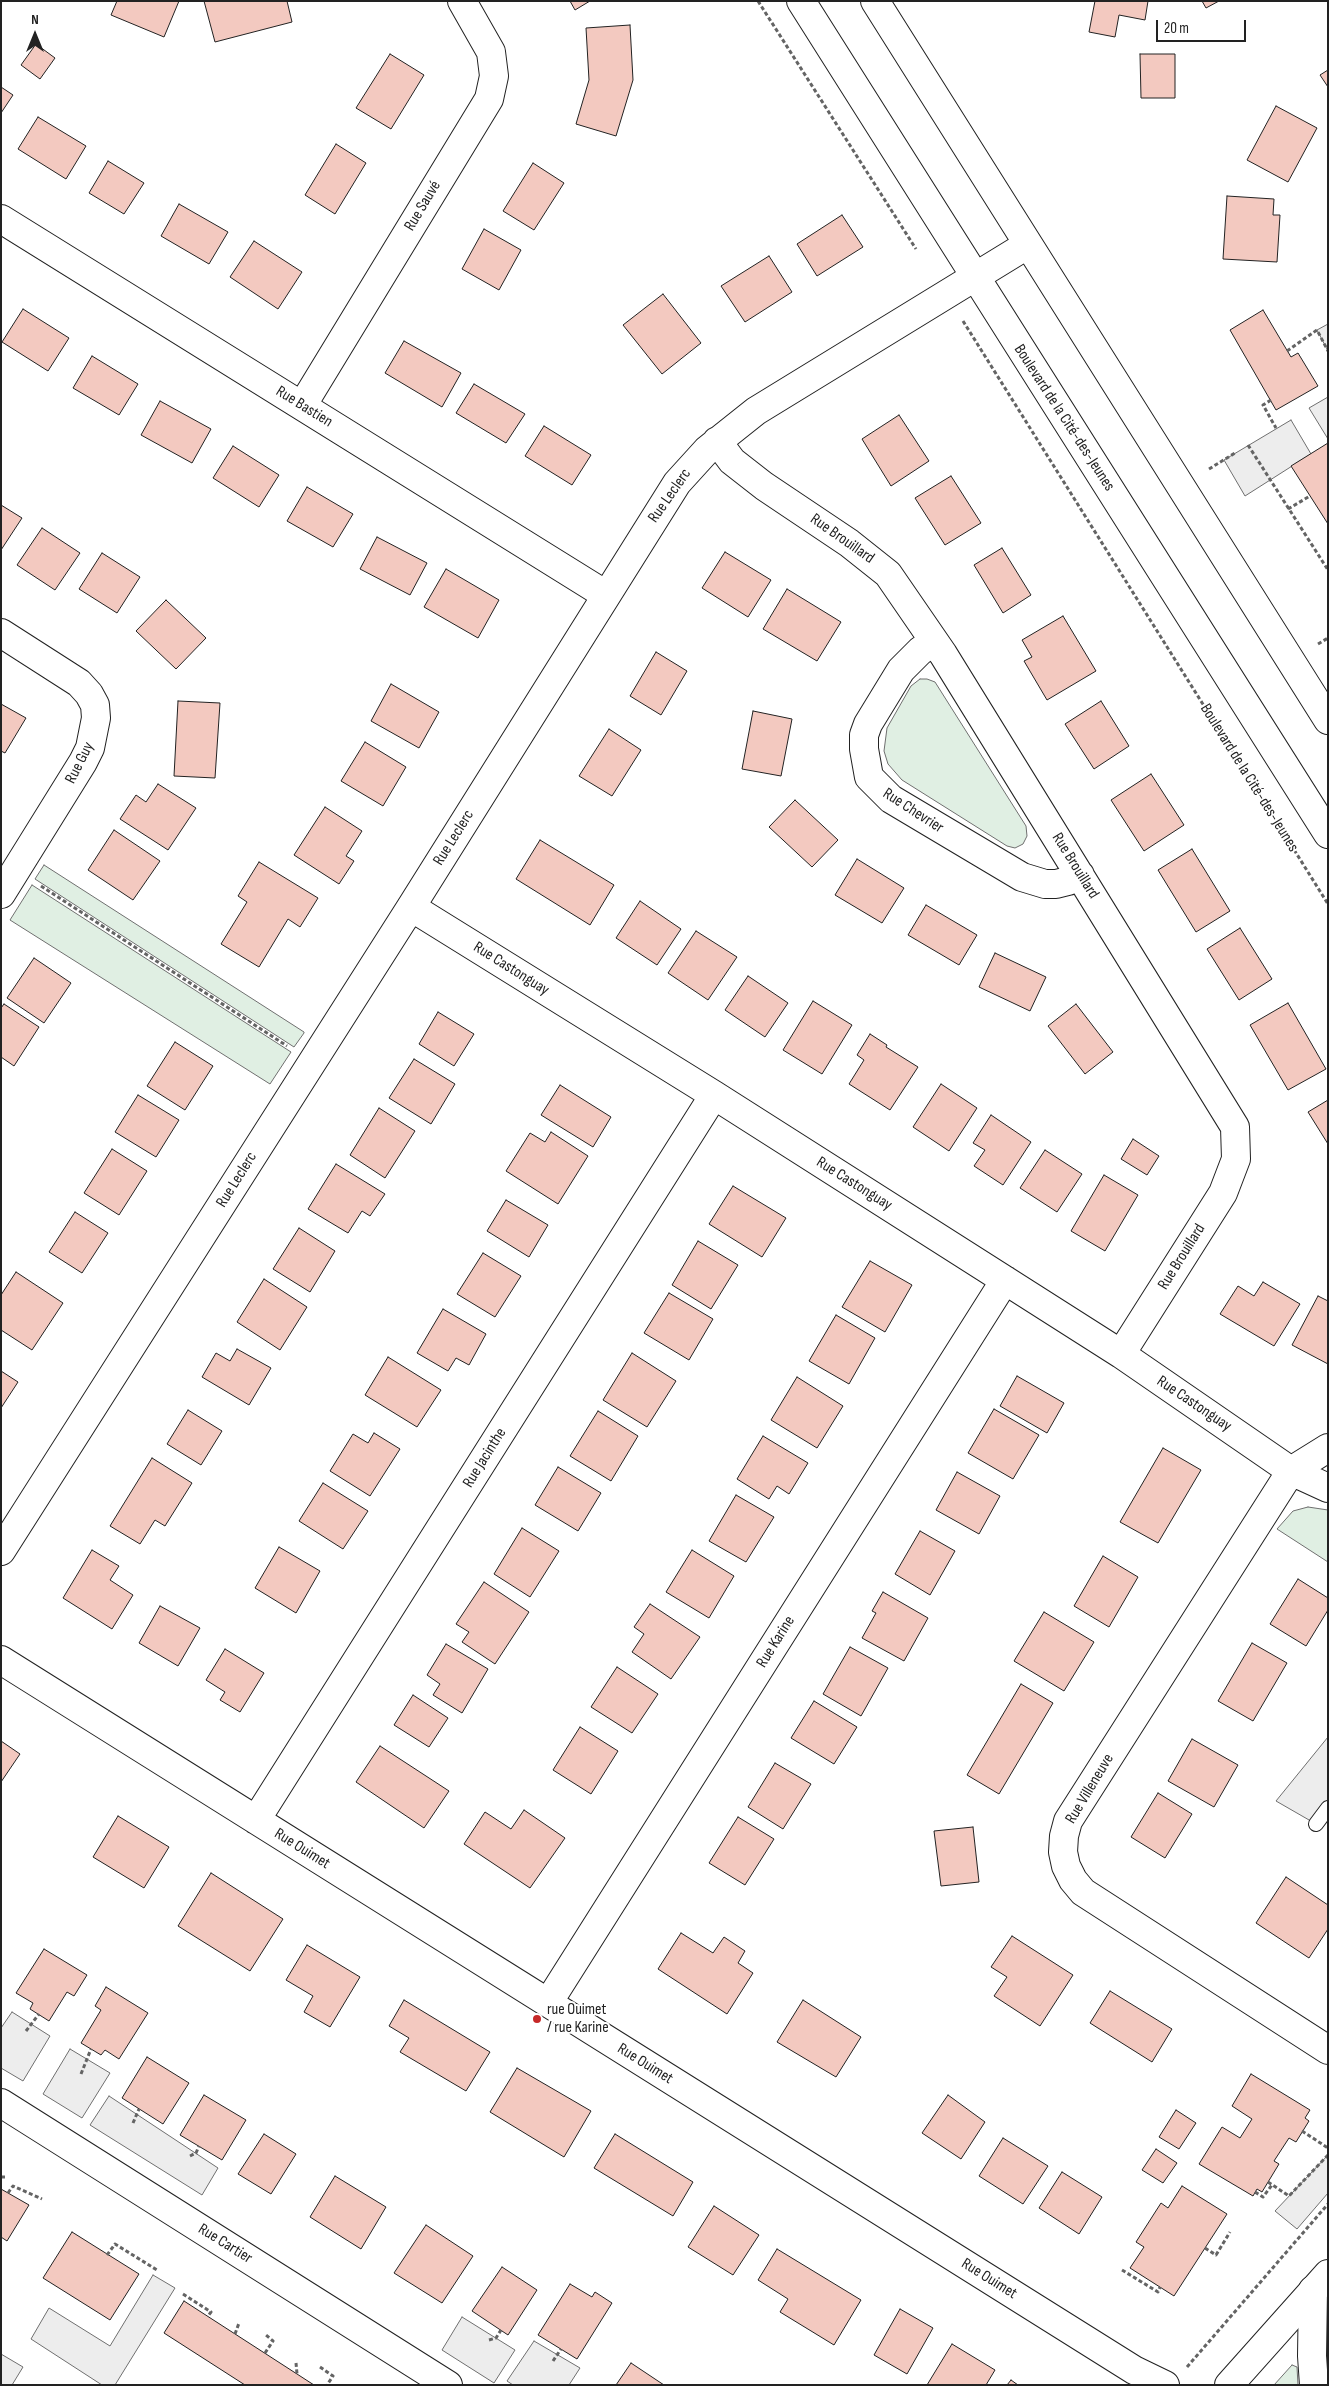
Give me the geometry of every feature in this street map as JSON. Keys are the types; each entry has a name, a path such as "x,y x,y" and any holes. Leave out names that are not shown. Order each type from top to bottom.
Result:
{"street":[{"name":"Rue Sauvé","path":"302,406 489,99 494,76 491,52 462,1"},
{"name":"Boulevard de la Cité-des-Jeunes","path":"801,1 974,278 1328,834"},
{"path":"874,1 1026,245 1328,720"},
{"name":"Rue Bastien","path":"1,219 606,595"},
{"name":"Rue Leclerc","path":"1,1550 411,907 672,491 690,468 716,441 756,411 1026,245"},
{"name":"Rue Brouillard","path":"716,441 732,461 764,486 849,543 884,570 934,641 1227,1112 1235,1128 1237,1142 1236,1159 1223,1193 1121,1354"},
{"name":"Rue Guy","path":"1,633 79,683 92,700 96,718 94,733 83,762 1,894"},
{"name":"Rue Chevrier","path":"934,641 920,651 901,670 868,724 864,735 864,749 869,777 891,799 1022,877 1045,884 1056,884 1080,875"},
{"name":"Rue Castonguay","path":"411,907 714,1095 1121,1354 1291,1470 1328,1488"},
{"name":"Rue Jacinthe","path":"256,1820 714,1095"},
{"name":"Rue Karine","path":"548,2004 1005,1280"},
{"path":"1291,1470 1328,1448"},
{"name":"Rue Villeneuve","path":"1291,1470 1068,1821 1064,1836 1063,1852 1066,1866 1083,1892 1328,2050"},
{"name":"Rue Ouimet","path":"1,1660 1134,2370 1165,2385"},
{"name":"Rue Cartier","path":"1,2103 448,2385"},
{"path":"1229,2385 1320,2282"},
{"path":"1314,2385 1312,2356 1320,2282"}],"lane":[{"path":"1316,1824 1328,1808"}],"path":[{"path":"758,1 916,249"},
{"name":"Boulevard de la Cité-des-Jeunes","path":"963,321 1328,904"},
{"path":"1287,351 1317,330 1328,351"},
{"path":"1271,400 1263,405 1276,428"},
{"path":"1248,445 1328,570"},
{"path":"1209,469 1235,453"},
{"path":"1288,509 1310,496"},
{"path":"1318,644 1328,638"},
{"path":"34,882 292,1049"},
{"path":"26,2031 39,2014"},
{"path":"81,2074 91,2049"},
{"path":"133,2123 139,2109"},
{"path":"1302,2131 1328,2148"},
{"path":"190,2156 196,2153 200,2146"},
{"path":"1268,2182 1289,2196 1328,2155"},
{"path":"1316,2167 1319,2171"},
{"path":"1256,2192 1263,2197 1272,2185"},
{"path":"8,2193 13,2186 42,2199"},
{"path":"1195,2360 1328,2204"},
{"path":"1205,2248 1216,2255 1230,2232"},
{"path":"108,2255 115,2244 157,2270"},
{"path":"1122,2270 1158,2292 1160,2287"},
{"path":"183,2294 211,2312 208,2316"},
{"path":"235,2334 239,2323"},
{"path":"489,2340 496,2338 501,2330"},
{"path":"265,2353 273,2340 266,2334"},
{"path":"553,2361 561,2349"},
{"path":"296,2363 297,2374"},
{"path":"320,2367 332,2376 327,2385"}],"green space":[{"path":"920,679 935,682 1026,826 1027,836 1023,844 1015,848 1007,846 902,780 888,764 884,751 887,728 911,686"},
{"path":"44,865 304,1033 294,1047 35,879"},
{"path":"32,885 291,1052 270,1084 10,920"},
{"path":"1308,1507 1328,1510 1328,1562 1277,1529 1293,1511"},
{"path":"1292,2365 1297,2367 1298,2385 1274,2385"}],"shaded area":[{"path":"1328,324 1328,351 1317,330"},
{"path":"1328,397 1328,439 1309,408"},
{"path":"1291,420 1311,454 1245,496 1224,460"},
{"path":"1328,1737 1328,1808 1316,1824 1276,1801"},
{"path":"12,2012 50,2036 23,2081 1,2068 1,2028"},
{"path":"70,2049 110,2073 82,2118 43,2094"},
{"path":"109,2096 218,2168 202,2195 90,2125"},
{"path":"1328,2155 1328,2193 1297,2229 1275,2211"},
{"path":"153,2275 175,2288 115,2385 102,2385 31,2339 49,2308 110,2346"},
{"path":"462,2317 515,2350 494,2383 442,2350"},
{"path":"534,2341 580,2368 569,2385 513,2385 507,2381"},
{"path":"1,2354 23,2367 12,2385 1,2385"}],"building":[{"path":"117,1 179,1 164,37 111,15"},
{"path":"204,1 287,1 292,22 215,42"},
{"path":"570,1 590,1 575,10"},
{"path":"1095,1 1148,1 1145,20 1119,15 1115,37 1089,32"},
{"path":"1202,1 1219,1 1206,8"},
{"path":"630,25 633,80 616,136 576,124 589,80 586,28"},
{"path":"36,44 55,58 40,79 21,65"},
{"path":"390,54 424,75 391,129 356,108"},
{"path":"1140,54 1175,54 1175,98 1141,98"},
{"path":"1328,70 1328,87 1320,75"},
{"path":"1,87 13,95 1,113"},
{"path":"1276,106 1317,128 1288,182 1247,160"},
{"path":"38,117 86,146 66,179 18,149"},
{"path":"336,144 366,163 335,214 305,195"},
{"path":"108,161 144,183 124,214 89,193"},
{"path":"533,163 564,183 534,230 503,211"},
{"path":"1227,196 1274,199 1273,215 1280,215 1277,262 1223,259"},
{"path":"179,204 228,232 209,264 161,236"},
{"path":"842,215 863,247 817,276 797,244"},
{"path":"484,229 521,250 499,290 462,269"},
{"path":"254,241 302,272 278,309 230,277"},
{"path":"769,256 792,292 745,322 721,286"},
{"path":"663,294 701,343 662,374 623,325"},
{"path":"23,309 69,338 48,371 2,342"},
{"path":"1263,310 1291,357 1298,353 1318,386 1276,410 1230,330"},
{"path":"404,341 461,373 442,407 385,373"},
{"path":"92,356 138,384 119,415 73,388"},
{"path":"474,384 525,414 506,443 456,413"},
{"path":"160,401 211,429 192,463 141,435"},
{"path":"899,415 929,461 891,486 862,439"},
{"path":"544,426 591,455 572,485 525,456"},
{"path":"1328,443 1328,524 1291,466"},
{"path":"233,446 279,475 259,507 213,478"},
{"path":"951,476 981,523 945,545 915,498"},
{"path":"307,487 353,514 333,547 287,521"},
{"path":"1,505 22,518 1,550"},
{"path":"42,528 80,553 55,590 17,565"},
{"path":"377,537 427,563 410,595 360,569"},
{"path":"1002,548 1031,595 1003,613 974,565"},
{"path":"725,552 771,580 748,617 702,588"},
{"path":"102,553 140,577 117,613 79,589"},
{"path":"446,569 499,600 478,638 424,607"},
{"path":"787,589 841,622 817,661 763,629"},
{"path":"166,600 206,638 176,669 136,631"},
{"path":"1063,616 1096,671 1047,700 1024,661 1032,657 1022,640"},
{"path":"656,652 687,671 661,715 630,696"},
{"path":"391,684 439,712 419,748 371,721"},
{"path":"178,701 220,703 215,778 174,776"},
{"path":"1101,701 1129,746 1094,769 1065,724"},
{"path":"1,704 26,718 5,753 1,751"},
{"path":"753,711 792,719 781,776 742,769"},
{"path":"609,729 641,750 612,796 579,776"},
{"path":"365,742 406,767 383,806 341,781"},
{"path":"1151,774 1184,825 1144,851 1111,800"},
{"path":"158,784 196,808 168,850 120,819 136,795 146,802"},
{"path":"795,800 838,840 812,867 769,827"},
{"path":"325,807 362,831 346,856 354,861 339,884 294,855"},
{"path":"114,830 160,861 133,900 88,870"},
{"path":"540,840 614,885 590,925 516,879"},
{"path":"1192,849 1230,911 1196,932 1158,870"},
{"path":"857,859 904,888 882,923 835,895"},
{"path":"259,862 318,898 300,927 288,919 259,967 221,944 247,902 238,896"},
{"path":"640,901 681,929 657,965 616,938"},
{"path":"926,905 977,935 959,965 908,935"},
{"path":"1240,928 1272,979 1239,1000 1207,949"},
{"path":"696,931 737,957 708,1000 668,973"},
{"path":"995,953 1046,977 1030,1011 979,987"},
{"path":"34,958 71,983 44,1023 7,998"},
{"path":"748,976 788,1003 765,1037 725,1010"},
{"path":"813,1001 852,1025 822,1074 783,1050"},
{"path":"1288,1003 1326,1069 1288,1090 1250,1025"},
{"path":"4,1004 39,1027 14,1066 1,1057 1,1008"},
{"path":"1076,1004 1113,1052 1085,1074 1048,1026"},
{"path":"438,1012 474,1034 454,1066 419,1044"},
{"path":"870,1034 887,1045 886,1047 918,1067 890,1110 849,1084 864,1060 857,1055"},
{"path":"175,1042 213,1066 185,1110 147,1086"},
{"path":"414,1059 455,1084 431,1124 389,1098"},
{"path":"941,1084 977,1108 949,1151 913,1127"},
{"path":"560,1085 611,1117 593,1147 541,1115"},
{"path":"138,1095 179,1120 156,1157 115,1132"},
{"path":"1328,1100 1328,1144 1308,1112"},
{"path":"379,1108 415,1131 385,1178 350,1155"},
{"path":"991,1115 1031,1142 1003,1185 974,1166 985,1150 973,1143"},
{"path":"551,1132 588,1156 558,1204 506,1171 530,1133 545,1142"},
{"path":"1133,1139 1159,1156 1147,1175 1121,1159"},
{"path":"112,1149 147,1171 119,1215 84,1193"},
{"path":"1045,1150 1082,1174 1057,1212 1020,1188"},
{"path":"336,1164 385,1194 370,1216 362,1211 348,1233 308,1209"},
{"path":"1104,1175 1138,1195 1105,1251 1071,1231"},
{"path":"733,1186 786,1218 762,1257 709,1224"},
{"path":"506,1200 548,1225 529,1257 487,1231"},
{"path":"75,1212 108,1233 82,1273 49,1252"},
{"path":"299,1228 335,1251 310,1292 273,1269"},
{"path":"698,1241 738,1265 711,1309 672,1285"},
{"path":"483,1253 521,1276 495,1317 457,1294"},
{"path":"870,1261 912,1285 885,1332 842,1307"},
{"path":"16,1272 63,1303 32,1350 1,1330 1,1295"},
{"path":"264,1279 307,1307 280,1350 237,1322"},
{"path":"1263,1282 1300,1304 1274,1346 1220,1314 1238,1286 1254,1296"},
{"path":"669,1293 713,1319 689,1360 644,1333"},
{"path":"1318,1296 1328,1301 1328,1364 1292,1345"},
{"path":"443,1309 486,1334 469,1365 456,1358 448,1371 417,1353"},
{"path":"836,1315 875,1338 849,1384 809,1361"},
{"path":"237,1349 271,1368 249,1405 202,1377 216,1353 230,1361"},
{"path":"632,1353 676,1381 647,1427 603,1400"},
{"path":"388,1357 441,1390 417,1427 365,1395"},
{"path":"1,1371 18,1382 1,1408"},
{"path":"1017,1376 1064,1403 1047,1433 1000,1406"},
{"path":"797,1377 843,1406 817,1448 771,1420"},
{"path":"994,1409 1039,1435 1013,1479 968,1453"},
{"path":"188,1410 222,1431 201,1465 167,1444"},
{"path":"598,1411 638,1436 611,1481 570,1456"},
{"path":"374,1433 400,1449 370,1496 330,1471 353,1434 368,1443"},
{"path":"763,1436 808,1463 789,1494 777,1486 769,1499 737,1479"},
{"path":"1163,1448 1201,1470 1158,1543 1120,1522"},
{"path":"152,1458 192,1483 165,1526 155,1520 140,1544 110,1526"},
{"path":"558,1467 601,1493 578,1531 535,1505"},
{"path":"957,1472 1000,1496 979,1534 936,1510"},
{"path":"323,1483 368,1511 343,1549 299,1521"},
{"path":"736,1495 774,1517 746,1562 709,1541"},
{"path":"522,1528 559,1551 530,1597 494,1574"},
{"path":"920,1531 955,1551 930,1595 895,1574"},
{"path":"279,1547 320,1571 296,1613 255,1588"},
{"path":"92,1550 119,1566 110,1580 133,1595 112,1629 63,1598"},
{"path":"692,1550 734,1576 709,1618 666,1592"},
{"path":"1103,1556 1138,1577 1109,1627 1074,1606"},
{"path":"1298,1579 1328,1598 1328,1610 1306,1646 1270,1624"},
{"path":"484,1582 529,1612 495,1664 462,1642 469,1632 456,1624"},
{"path":"883,1592 928,1618 904,1661 862,1638 876,1613 872,1611"},
{"path":"650,1604 700,1637 671,1679 632,1652 644,1634 634,1627"},
{"path":"160,1606 200,1628 178,1666 139,1643"},
{"path":"1044,1612 1094,1642 1064,1691 1014,1661"},
{"path":"1252,1643 1287,1663 1253,1721 1218,1701"},
{"path":"446,1644 488,1669 462,1713 433,1695 440,1684 427,1675"},
{"path":"850,1647 888,1668 861,1716 823,1694"},
{"path":"225,1649 264,1673 240,1712 220,1700 225,1692 206,1680"},
{"path":"617,1667 658,1694 632,1733 591,1707"},
{"path":"1021,1684 1053,1703 999,1794 967,1775"},
{"path":"413,1695 448,1718 429,1747 394,1725"},
{"path":"814,1701 857,1727 834,1764 791,1738"},
{"path":"580,1727 618,1751 591,1794 553,1770"},
{"path":"1192,1739 1238,1765 1214,1807 1168,1781"},
{"path":"1,1741 20,1754 1,1782"},
{"path":"380,1746 449,1791 424,1828 356,1782"},
{"path":"775,1763 811,1784 783,1829 748,1807"},
{"path":"1158,1793 1192,1814 1165,1858 1131,1837"},
{"path":"524,1810 565,1838 530,1888 464,1844 485,1812 511,1829"},
{"path":"118,1816 169,1847 144,1888 93,1857"},
{"path":"738,1817 774,1839 745,1885 709,1863"},
{"path":"973,1827 979,1882 941,1886 934,1831"},
{"path":"211,1873 283,1919 250,1971 178,1926"},
{"path":"1286,1877 1328,1905 1328,1929 1309,1958 1256,1923"},
{"path":"681,1933 713,1953 724,1937 745,1951 738,1963 753,1973 727,2014 658,1969"},
{"path":"1012,1936 1073,1975 1040,2026 994,1996 1007,1977 991,1967"},
{"path":"307,1945 360,1977 330,2027 304,2012 313,1996 286,1980"},
{"path":"44,1949 87,1975 74,1996 67,1992 49,2021 30,2009 33,2003 16,1993"},
{"path":"106,1987 148,2013 119,2059 105,2050 101,2055 81,2043 101,2010 95,2006"},
{"path":"1110,1991 1172,2029 1152,2062 1090,2023"},
{"path":"404,2000 490,2052 466,2091 400,2052 409,2038 389,2026"},
{"path":"803,2000 861,2037 836,2077 777,2042"},
{"path":"147,2057 189,2083 163,2124 122,2098"},
{"path":"517,2068 591,2111 564,2157 490,2112"},
{"path":"1251,2074 1310,2110 1305,2118 1309,2121 1296,2142 1289,2138 1274,2161 1279,2164 1262,2192 1257,2189 1253,2196 1199,2164 1222,2127 1240,2138 1252,2119 1232,2106"},
{"path":"204,2095 246,2120 222,2160 180,2135"},
{"path":"948,2095 985,2122 961,2159 922,2133"},
{"path":"1176,2110 1196,2123 1179,2149 1159,2137"},
{"path":"264,2134 296,2154 271,2194 238,2174"},
{"path":"615,2134 693,2182 673,2216 594,2168"},
{"path":"1003,2138 1048,2166 1023,2204 979,2176"},
{"path":"1156,2149 1177,2163 1163,2183 1142,2170"},
{"path":"1062,2172 1102,2197 1079,2234 1039,2208"},
{"path":"335,2176 386,2207 361,2249 310,2217"},
{"path":"1182,2186 1227,2214 1174,2296 1130,2268 1144,2247 1136,2242 1161,2203 1168,2208"},
{"path":"1,2189 29,2205 7,2241 1,2237"},
{"path":"714,2206 759,2235 733,2275 688,2247"},
{"path":"426,2225 473,2256 442,2303 394,2273"},
{"path":"72,2232 139,2274 110,2320 43,2278"},
{"path":"777,2249 861,2300 834,2345 780,2312 788,2299 758,2280"},
{"path":"502,2267 537,2290 508,2335 472,2311"},
{"path":"570,2284 592,2297 595,2292 612,2303 577,2359 538,2335"},
{"path":"184,2301 314,2385 245,2385 164,2333"},
{"path":"900,2309 933,2328 907,2374 874,2355"},
{"path":"952,2344 995,2370 986,2385 927,2385"},
{"path":"631,2363 664,2385 616,2385"},
{"path":"1011,2380 1018,2385 1007,2385"}],"place":[{"name":"rue Ouimet / rue Karine","path":"537,2019"}]}
